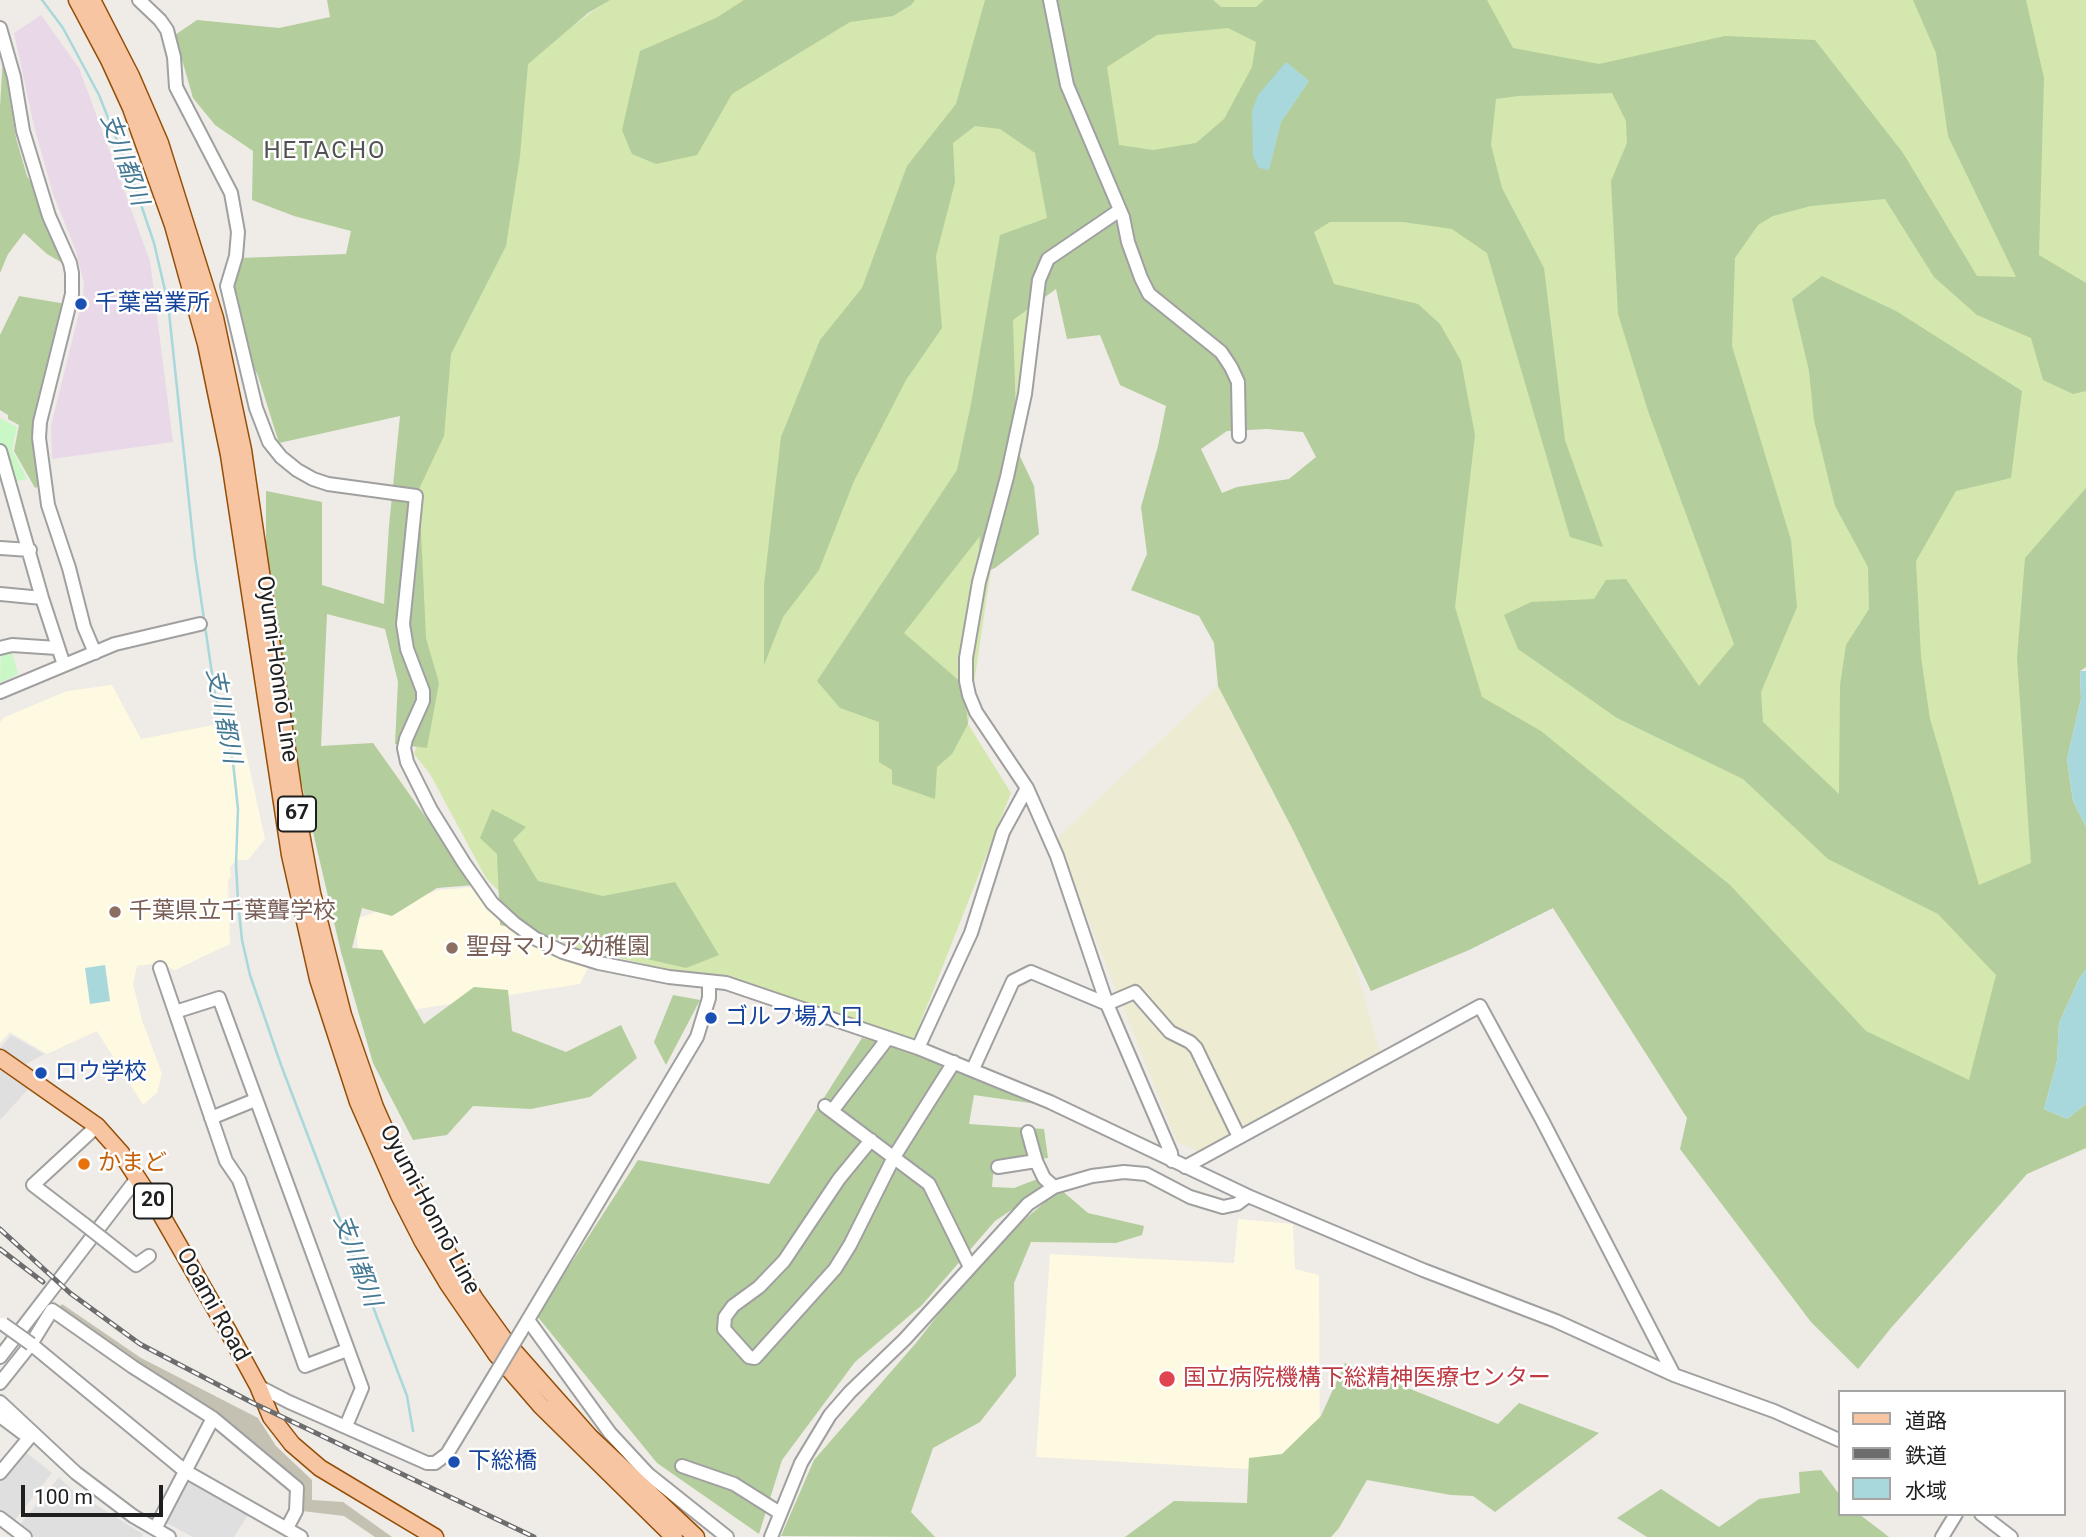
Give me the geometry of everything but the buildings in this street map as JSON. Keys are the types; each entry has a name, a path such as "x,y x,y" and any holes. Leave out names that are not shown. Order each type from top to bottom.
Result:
{"main road":[{"name":"Oyumi-Honnō Line","path":"77,0 120,84 156,176 206,344 229,454 274,763 301,912 318,979 358,1102 423,1242 496,1354 541,1406 674,1537"},
{"name":"Oyumi-Honnō Line","path":"92,0 126,65 155,131 215,318 243,450 293,790 312,893 343,1015 375,1107 398,1159 440,1240 475,1299 506,1342 590,1437 696,1537"},
{"name":"Ooami Road","path":"1,1061 97,1126 121,1153 138,1177 258,1385 271,1417 282,1433 304,1456 435,1537"}],"street":[{"path":"139,0 167,30 174,57 176,87 231,193 238,232 236,256 227,286 256,408 269,442 281,457 313,479 328,484 416,496 403,624 407,649 423,691 423,701 404,748 407,762 431,810 492,904 536,939 563,951 599,963 726,984 973,1069 1050,1102 1248,1196 1423,1270 1556,1321 1674,1375 1774,1411 1838,1440"},
{"path":"1050,0 1067,85 1120,210 1128,242 1149,294 1222,352 1238,382 1238,436"},
{"path":"0,28 14,77 23,131 49,216 72,273 72,294 40,422 39,439 48,505 69,568 84,627 95,653"},
{"path":"1120,210 1048,259 1039,280 1025,394 1007,477 982,570 966,658 968,695 976,712 1027,788 1057,856 1107,1004 1171,1153 1172,1161"},
{"path":"0,451 64,665"},
{"path":"0,548 30,550"},
{"path":"0,594 42,598"},
{"path":"0,692 115,644 200,624"},
{"path":"0,648 12,645 58,648"},
{"path":"918,1048 941,993 971,933 1003,832 1027,788"},
{"path":"160,968 226,1161 239,1180 305,1366 347,1350"},
{"path":"973,1069 1013,981 1031,972 1107,1004 1135,992 1170,1031 1196,1048 1239,1137"},
{"path":"258,1385 289,1402 427,1462 435,1463 447,1454 697,1037 709,998 709,982"},
{"path":"175,1012 219,998 362,1388 346,1426"},
{"path":"1185,1167 1480,1006 1542,1119 1674,1375"},
{"path":"888,1038 829,1109 929,1184 970,1267"},
{"path":"870,1140 839,1179 784,1261 759,1287 733,1306 725,1317 724,1329 749,1357 755,1358 835,1269 894,1157 954,1062"},
{"path":"211,1118 255,1100"},
{"path":"97,1126 33,1185 136,1265 149,1256"},
{"path":"1028,1132 1036,1161 1044,1178 1054,1188"},
{"path":"998,1167 1036,1161"},
{"path":"771,1537 801,1463 830,1415 905,1339 1028,1204 1054,1188 1092,1176 1124,1172 1146,1174 1190,1198 1223,1208 1237,1205 1248,1196"},
{"path":"0,1357 138,1177"},
{"path":"0,1383 31,1344 52,1310 133,1367 213,1418 297,1488 296,1511 288,1528"},
{"path":"528,1320 586,1402 648,1474 727,1537"},
{"path":"1,1324 31,1344 185,1471 302,1537"},
{"path":"0,1402 76,1472 132,1516"},
{"path":"0,1416 86,1488 116,1509 169,1537"},
{"path":"155,1529 213,1418"},
{"path":"0,1473 29,1438"},
{"path":"682,1466 734,1484 780,1513"},
{"path":"1942,1537 1955,1516"},
{"path":"1984,1516 2011,1537"},
{"path":"0,1518 25,1537"}],"shaded area":[{"name":"千葉営業所","path":"41,15 79,68 150,261 173,442 52,459 51,426 83,297 84,283 76,251 53,194 34,126 14,33"},
{"name":"千葉県立千葉聾学校","path":"112,685 141,739 239,720 265,839 248,860 237,860 230,867 230,944 175,970 159,963 137,966 133,984 142,1020 162,1074 157,1093 143,1105 97,1031 47,1054 10,1032 0,1043 0,723 3,718 67,691"},
{"path":"1218,686 1314,870 1352,954 1380,1053 1202,1153 1177,1142 1056,839"},
{"name":"聖母マリア幼稚園","path":"475,887 493,910 590,964 580,984 392,1013 358,958 356,919 439,890"},
{"path":"11,1035 44,1054 26,1064 0,1049"},
{"path":"0,1070 30,1087 0,1120"},
{"path":"1238,1219 1293,1224 1295,1269 1319,1275 1320,1473 1036,1457 1050,1254 1234,1263"},
{"path":"62,1304 141,1358 258,1418 276,1446 312,1480 312,1500 343,1502 392,1537 375,1537 344,1516 302,1511 301,1484 57,1311"},
{"path":"23,1450 52,1473 14,1521 0,1511 0,1481"},
{"path":"59,1477 72,1490 143,1534 142,1537 35,1537 19,1526"},
{"path":"186,1479 249,1513 234,1537 193,1537 165,1522"}],"green space":[{"path":"327,0 610,0 588,13 528,64 520,156 506,246 451,354 444,436 419,489 426,638 439,683 427,748 395,744 398,682 385,629 327,614 321,746 373,743 474,885 437,888 392,916 362,908 352,948 382,950 424,1024 474,987 508,990 512,1031 566,1052 621,1025 637,1058 590,1097 531,1109 473,1106 447,1135 413,1140 373,1063 341,952 295,755 266,550 266,491 322,502 322,585 384,604 400,416 279,443 258,376 225,305 240,258 346,254 351,231 294,216 252,200 253,151 215,125 193,98 175,35 197,20 279,28 330,17"},
{"path":"608,0 2086,0 2086,575 2046,650 2074,841 2011,1088 1904,1073 1458,691 1386,463 1037,257 968,724 1011,793 914,1039 668,970 567,945 517,910 486,878 430,774 414,754 427,716 410,631 424,381 511,71"},
{"path":"744,0 915,0 893,16 850,22 732,94 697,155 656,164 632,154 622,130 640,51 716,18"},
{"path":"985,0 1213,0 1221,7 1256,7 1264,0 1487,0 1513,48 1599,64 1725,36 1815,40 1903,153 1977,276 2016,277 1948,136 1936,53 1913,0 2026,0 2044,78 2039,255 2086,283 2086,391 2073,394 2043,380 2031,338 1977,315 1934,277 1885,199 1811,206 1773,216 1758,225 1735,258 1732,346 1791,540 1797,607 1761,692 1763,722 1839,794 1840,685 1846,645 1869,609 1868,567 1835,506 1814,420 1809,371 1792,299 1822,276 1896,311 2022,391 2011,478 1956,491 1916,561 1921,657 1930,719 1979,885 2031,863 2017,658 2025,558 2086,488 2086,667 2080,671 2081,699 2067,759 2073,801 2086,827 2086,969 2059,1023 2057,1061 2044,1109 2067,1119 2086,1104 2086,1148 2027,1174 1858,1369 1811,1322 1680,1149 1687,1118 1553,908 1469,950 1371,991 1294,832 1218,686 1214,643 1199,616 1131,590 1147,554 1141,507 1166,406 1120,385 1100,335 1067,339 1056,289 1013,320 1017,450 1034,486 1039,534 995,568 977,575 980,536 904,633 963,684 968,724 952,754 937,767 935,799 892,784 892,770 879,762 879,722 840,708 817,681 957,470 1000,235 1047,218 1035,153 1000,129 975,126 953,143 955,182 936,256 942,328 906,380 854,481 819,570 783,617 764,665 764,585 781,437 820,340 862,288 907,166 956,104","holes":["1228,28 1256,42 1252,67 1224,119 1196,143 1153,150 1119,145 1107,67 1157,35","1286,62 1309,81 1281,122 1269,169","1612,93 1626,121 1627,143 1611,181 1618,314 1648,411 1734,644 1699,686 1626,579 1606,580 1594,599 1531,602 1504,615 1518,649 1617,718 1743,779 1828,859 1938,914 1996,975 1969,1080 1866,1031 1730,885 1541,731 1482,697 1455,607 1475,435 1461,361 1440,324 1418,304 1334,284 1314,232 1330,222 1403,222 1452,229 1487,253 1570,537 1603,547 1565,440 1544,268 1502,188 1491,145 1496,99","1267,429 1303,432 1316,457 1289,479 1237,487 1222,493 1201,449 1227,431"]},
{"path":"3,56 16,138 27,176 52,217 66,265 47,254 24,233 8,254 0,273 0,107"},
{"path":"19,296 66,304 33,445 40,486 35,488 14,451 19,425 8,419 8,415 0,410 0,335"},
{"path":"0,418 17,427 12,450 27,479 12,482 0,442"},
{"path":"11,649 18,674 0,683 1,651"},
{"path":"492,809 526,827 513,840 538,881 603,896 675,882 719,955 686,968 500,925 497,854 480,838"},
{"path":"673,995 700,1000 666,1065 654,1042"},
{"path":"862,1038 905,1048 1035,1094 1037,1104 974,1095 969,1124 1044,1129 1048,1158 994,1163 992,1187 1014,1188 1040,1178 1047,1186 995,1221 922,1305 855,1362 782,1460 759,1534 657,1463 537,1316 638,1160 769,1184"},
{"path":"1060,1189 1088,1213 1144,1226 1142,1235 1116,1243 1031,1242 1014,1283 1016,1376 980,1422 933,1448 911,1512 935,1537 781,1536 814,1460 916,1343 986,1253"},
{"path":"1345,1363 1498,1424 1519,1403 1599,1433 1495,1512 1473,1496 1451,1495 1367,1480 1331,1537 1125,1537 1174,1501 1247,1503 1249,1458 1282,1454 1321,1416"},
{"path":"1821,1470 1838,1493 1838,1516 1862,1516 1889,1537 1647,1537 1617,1518 1661,1489 1719,1527 1759,1499 1800,1493 1799,1472"}],"water":[{"path":"1286,62 1309,81 1281,122 1269,170 1259,168 1253,156 1252,111 1258,95"},
{"path":"2080,671 2086,671 2086,827 2073,801 2067,759 2081,699"},
{"path":"105,965 110,1001 90,1004 85,968"},
{"path":"2086,969 2086,1104 2067,1119 2044,1109 2057,1061 2059,1023"}],"waterway":[{"name":"支川都川","path":"42,0 63,28 99,95 154,243 168,303 195,558 215,694 233,762 238,809 236,864 242,940 250,975 281,1065 407,1396 413,1431"}],"railway":[{"path":"0,1229 70,1293 140,1344 253,1403 534,1537"},
{"path":"0,1249 43,1282"}],"place":[{"name":"千葉営業所","path":"81,304"},
{"name":"千葉県立千葉聾学校","path":"115,912"},
{"name":"聖母マリア幼稚園","path":"452,948"},
{"name":"ゴルフ場入口","path":"711,1018"},
{"name":"ロウ学校","path":"41,1073"},
{"name":"かまど","path":"84,1164"},
{"name":"国立病院機構下総精神医療センター","path":"1167,1379"},
{"name":"下総橋","path":"454,1462"}],"district":[{"name":"HETACHO","path":"325,152"}]}
